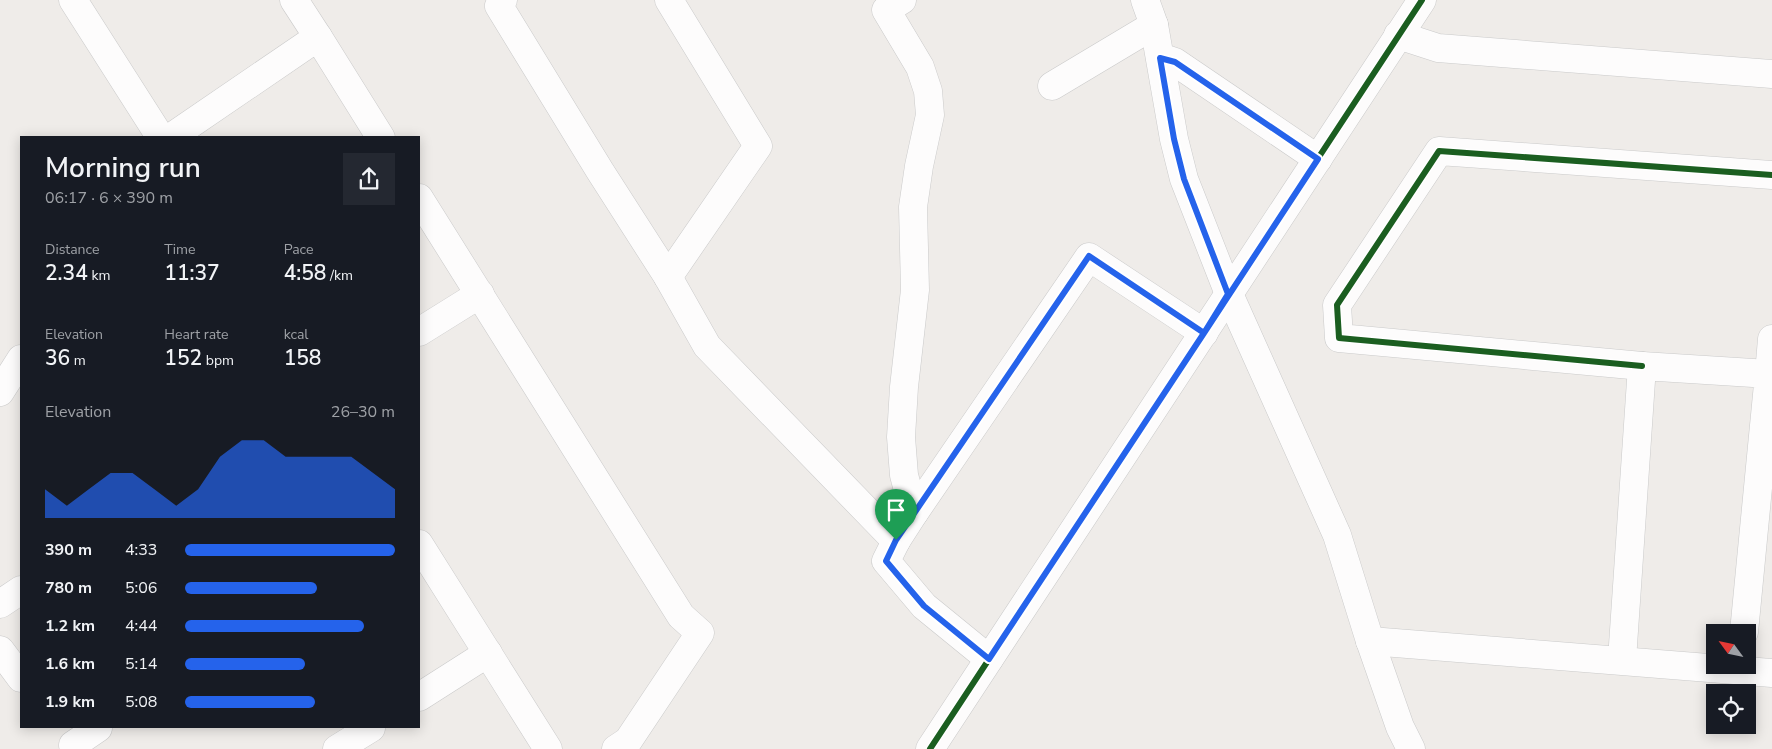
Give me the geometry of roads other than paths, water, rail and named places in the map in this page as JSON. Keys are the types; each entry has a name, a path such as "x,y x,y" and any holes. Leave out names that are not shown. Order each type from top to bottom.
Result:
{"street":[{"path":"73,0 160,136"},
{"path":"294,0 380,136"},
{"path":"668,277 758,146 669,0"},
{"path":"499,2 600,170 668,277 707,346 896,540"},
{"path":"930,749 1318,159 1398,35 1415,2"},
{"path":"889,3 920,67 928,91 930,114 913,207 915,290 904,387 901,437 904,475 914,513"},
{"path":"1052,86 1149,12 1160,58 1174,139 1184,179 1228,294 1337,535 1400,727 1411,749"},
{"path":"1398,35 1438,48 1772,74"},
{"path":"173,136 318,37"},
{"path":"1160,58 1175,62 1318,159"},
{"path":"1769,374 1642,366 1339,338 1337,305 1439,151 1772,175"},
{"path":"420,200 681,616 700,633 628,740 616,749"},
{"path":"989,659 924,606 886,561 896,540 1089,256 1204,333"},
{"path":"420,331 480,294"},
{"path":"1745,624 1772,339"},
{"path":"1622,660 1642,366"},
{"path":"420,546 548,749"},
{"path":"0,604 20,591"},
{"path":"1370,640 1706,665"},
{"path":"0,650 20,677"},
{"path":"420,696 488,653"},
{"path":"1756,669 1772,672"},
{"path":"70,740 98,728"},
{"path":"337,749 371,728"}]}
